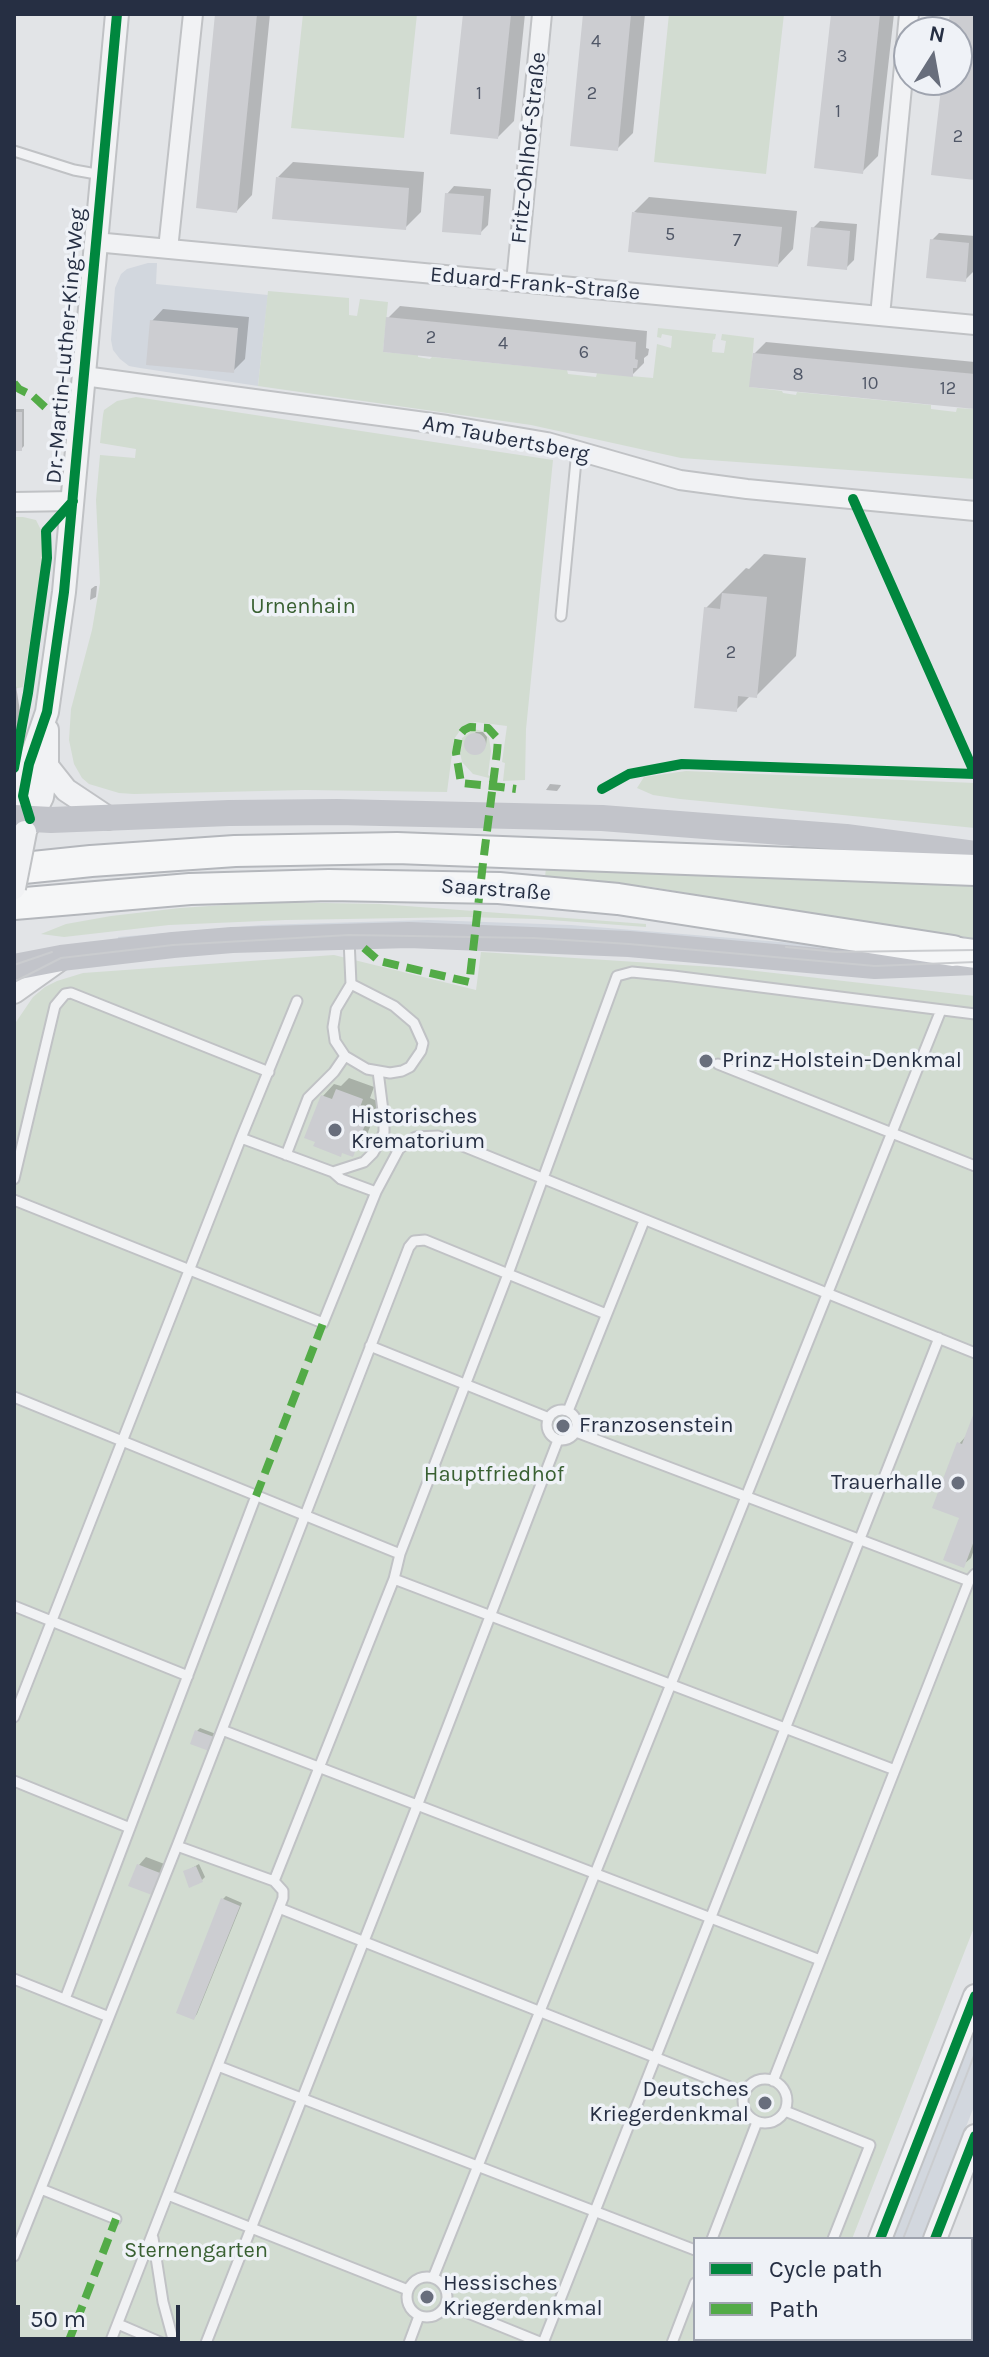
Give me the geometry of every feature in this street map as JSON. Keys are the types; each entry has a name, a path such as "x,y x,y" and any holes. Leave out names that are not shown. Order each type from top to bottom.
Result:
{"highway":[{"name":"Saarstraße","path":"14,869 235,851 397,848 975,870"},
{"name":"Saarstraße","path":"14,904 190,889 329,885 499,888 618,899 968,956"},
{"path":"14,918 78,898"}],"main road":[{"path":"23,823 322,812 589,817 846,837 975,854"},
{"name":"Saarstraße","path":"14,967 61,958 188,943 349,935 613,943 875,966 968,956"}],"street":[{"name":"Dr.-Martin-Luther-King-Weg","path":"23,823 42,797 47,766 47,712 64,592 117,14"},
{"path":"168,249 193,14"},
{"name":"Fritz-Ohlhof-Straße","path":"516,282 542,14"},
{"path":"880,316 909,14"},
{"name":"Eduard-Frank-Straße","path":"95,242 975,325"},
{"name":"Am Taubertsberg","path":"84,376 447,425 547,442 680,480 975,511"},
{"path":"14,502 73,501"},
{"name":"Dr.-Martin-Luther-King-Weg","path":"23,823 23,796 29,764 47,712"},
{"path":"47,766 66,790 108,818"},
{"path":"14,888 23,823"},
{"path":"14,992 61,958"},
{"path":"881,2237 975,1996"},
{"path":"936,2237 975,2136"}],"lane":[{"path":"14,151 74,170 102,175"},
{"path":"561,616 577,450"},
{"path":"349,935 351,984 342,996 333,1019 335,1041 345,1056 356,1064 378,1071 402,1071 410,1067 423,1043 414,1023 404,1012 351,984"},
{"name":"Saarstraße","path":"14,977 61,958"},
{"path":"274,1881 394,1579 400,1554 544,1179 617,976 632,972 689,977 975,1014"},
{"path":"14,1179 55,1006 65,994 71,993 269,1072"},
{"path":"14,1717 297,1001"},
{"path":"433,2278 941,1010"},
{"path":"286,1155 308,1098 345,1056"},
{"path":"718,1064 975,1166"},
{"path":"333,1172 364,1162 380,1141 384,1119 378,1071"},
{"path":"14,1200 323,1323 376,1192 399,1149 416,1137 438,1136 975,1353"},
{"path":"241,1138 333,1172 341,1179 376,1192"},
{"path":"568,1411 644,1221"},
{"path":"14,2256 409,1247 414,1241 425,1240 606,1314"},
{"path":"446,2304 543,2343 939,1338"},
{"path":"370,1346 549,1418"},
{"path":"14,1397 400,1554"},
{"path":"568,1411 576,1417 576,1432 571,1438 558,1440 549,1434 547,1423 555,1412 568,1411"},
{"path":"576,1432 972,1577 773,2081"},
{"path":"206,2343 558,1440"},
{"path":"65,1999 256,1496"},
{"path":"394,1579 895,1770"},
{"path":"14,1606 188,1676"},
{"path":"222,1730 820,1960"},
{"path":"14,1781 130,1828"},
{"path":"110,2343 283,1891 274,1881 177,1846"},
{"path":"279,1908 745,2093"},
{"path":"14,1979 109,2017"},
{"path":"218,2066 693,2249"},
{"path":"760,2080 773,2081 784,2090 785,2111 776,2120 757,2122 744,2106 745,2093 760,2080"},
{"path":"785,2111 870,2145 834,2237"},
{"path":"713,2237 757,2122"},
{"path":"41,2189 116,2219"},
{"path":"168,2195 408,2290"},
{"path":"153,2235 163,2302 174,2343"},
{"path":"421,2278 433,2278 443,2285 446,2304 432,2317 419,2316 407,2303 408,2290 421,2278"},
{"path":"672,2343 693,2288"},
{"path":"409,2343 419,2316"},
{"path":"118,2324 162,2343"}],"shaded area":[{"path":"157,263 156,284 268,295 258,386 129,366 120,359 113,350 111,340 115,288 121,274 127,269"},
{"path":"428,920 571,925 867,949 865,957 721,948 120,948 118,937 262,925"},
{"path":"975,2026 975,2104 923,2237 893,2237"}],"green space":[{"path":"303,14 417,14 404,138 291,128"},
{"path":"669,14 784,14 766,174 654,162"},
{"path":"268,291 349,298 349,315 357,316 360,299 388,302 383,352 567,370 568,374 596,377 597,373 653,378 657,344 671,348 672,336 662,334 661,338 657,337 658,328 716,334 712,352 724,353 726,341 721,340 722,334 754,338 750,387 796,395 797,392 931,405 931,409 956,412 957,408 975,409 975,479 681,458 531,425 258,386"},
{"name":"Urnenhain","path":"136,397 553,460 526,729 525,780 503,781 507,726 475,722 462,728 454,739 447,792 305,790 134,794 89,784 82,778 74,764 69,740 71,709 92,630 100,583 96,500 100,455 135,458 136,449 100,443 103,415 104,410 117,401"},
{"path":"14,517 36,520 42,532 42,561 23,687 14,689"},
{"path":"474,729 482,731 489,738 489,778 473,774 462,762 462,738"},
{"path":"686,771 975,783 975,828 680,799 653,795 637,788 644,777"},
{"path":"546,868 975,881 975,943 652,887 545,877"},
{"path":"269,902 380,904 646,924 646,927 466,917 285,920 169,925 64,937 41,934 66,924 111,916"},
{"name":"Hauptfriedhof","path":"481,952 730,968 975,996 975,1925 853,2237 693,2237 693,2341 812,2343 14,2343 14,1025 33,997 45,987 83,973 334,955 476,990"}],"building":[{"path":"215,14 257,14 237,213 196,208"},
{"path":"463,14 511,14 498,139 450,134"},
{"path":"583,14 631,14 618,151 570,146"},
{"path":"831,14 880,14 863,174 814,168"},
{"path":"975,14 975,180 931,175 940,96 973,96 973,16 950,16"},
{"path":"276,177 409,188 406,230 272,219"},
{"path":"445,193 484,196 481,235 442,232"},
{"path":"632,212 782,227 778,267 628,252"},
{"path":"811,227 850,231 847,270 807,266"},
{"path":"930,239 969,243 966,282 926,278"},
{"path":"386,317 636,342 637,368 633,368 633,377 383,352"},
{"path":"150,320 238,328 234,373 146,365"},
{"path":"753,353 975,374 975,409 749,387"},
{"path":"14,412 22,412 22,451 14,451"},
{"path":"722,593 767,597 757,698 738,696 737,712 694,708 704,607 720,609"},
{"path":"475,733 486,744 475,755 464,744"},
{"name":"Historisches Krematorium","path":"336,1089 363,1099 359,1110 369,1114 353,1157 342,1153 341,1157 313,1146 315,1142 304,1138 321,1095 332,1099"},
{"name":"Trauerhalle","path":"975,1410 975,1538 964,1568 943,1560 959,1518 932,1508 957,1442 962,1444"},
{"path":"195,1730 214,1737 209,1751 190,1744"},
{"path":"137,1864 160,1873 152,1895 128,1886"},
{"path":"196,1866 203,1882 189,1888 183,1871"},
{"path":"221,1898 240,1906 194,2020 176,2013"}],"tram line":[{"path":"14,982 61,958 173,945 349,935 534,938 875,966 975,962"},
{"path":"786,947 836,952 975,950"},
{"path":"14,965 52,952"},
{"path":"904,2237 975,2053"}],"marked path":[{"path":"14,383 46,408 54,409"},
{"path":"364,948 379,961 469,982 483,863 497,752 498,739 488,728 470,727 464,730 459,736 456,753 461,783 501,787 516,789"},
{"path":"256,1496 323,1323"},
{"path":"68,2343 116,2219"}],"cycle path":[{"path":"30,819 23,796 29,764 47,712 64,592 117,14"},
{"path":"853,499 975,774"},
{"path":"14,768 47,558 46,531 73,501"},
{"path":"602,789 629,774 682,764 975,774"},
{"path":"881,2237 975,1996"},
{"path":"936,2237 975,2136"}],"place":[{"name":"Prinz-Holstein-Denkmal","path":"706,1061"},
{"name":"Historisches Krematorium","path":"335,1130"},
{"name":"Franzosenstein","path":"563,1426"},
{"name":"Trauerhalle","path":"958,1483"},
{"name":"Deutsches Kriegerdenkmal","path":"765,2103"},
{"name":"Hessisches Kriegerdenkmal","path":"427,2297"}],"park label":[{"name":"Sternengarten","path":"196,2251"}]}
